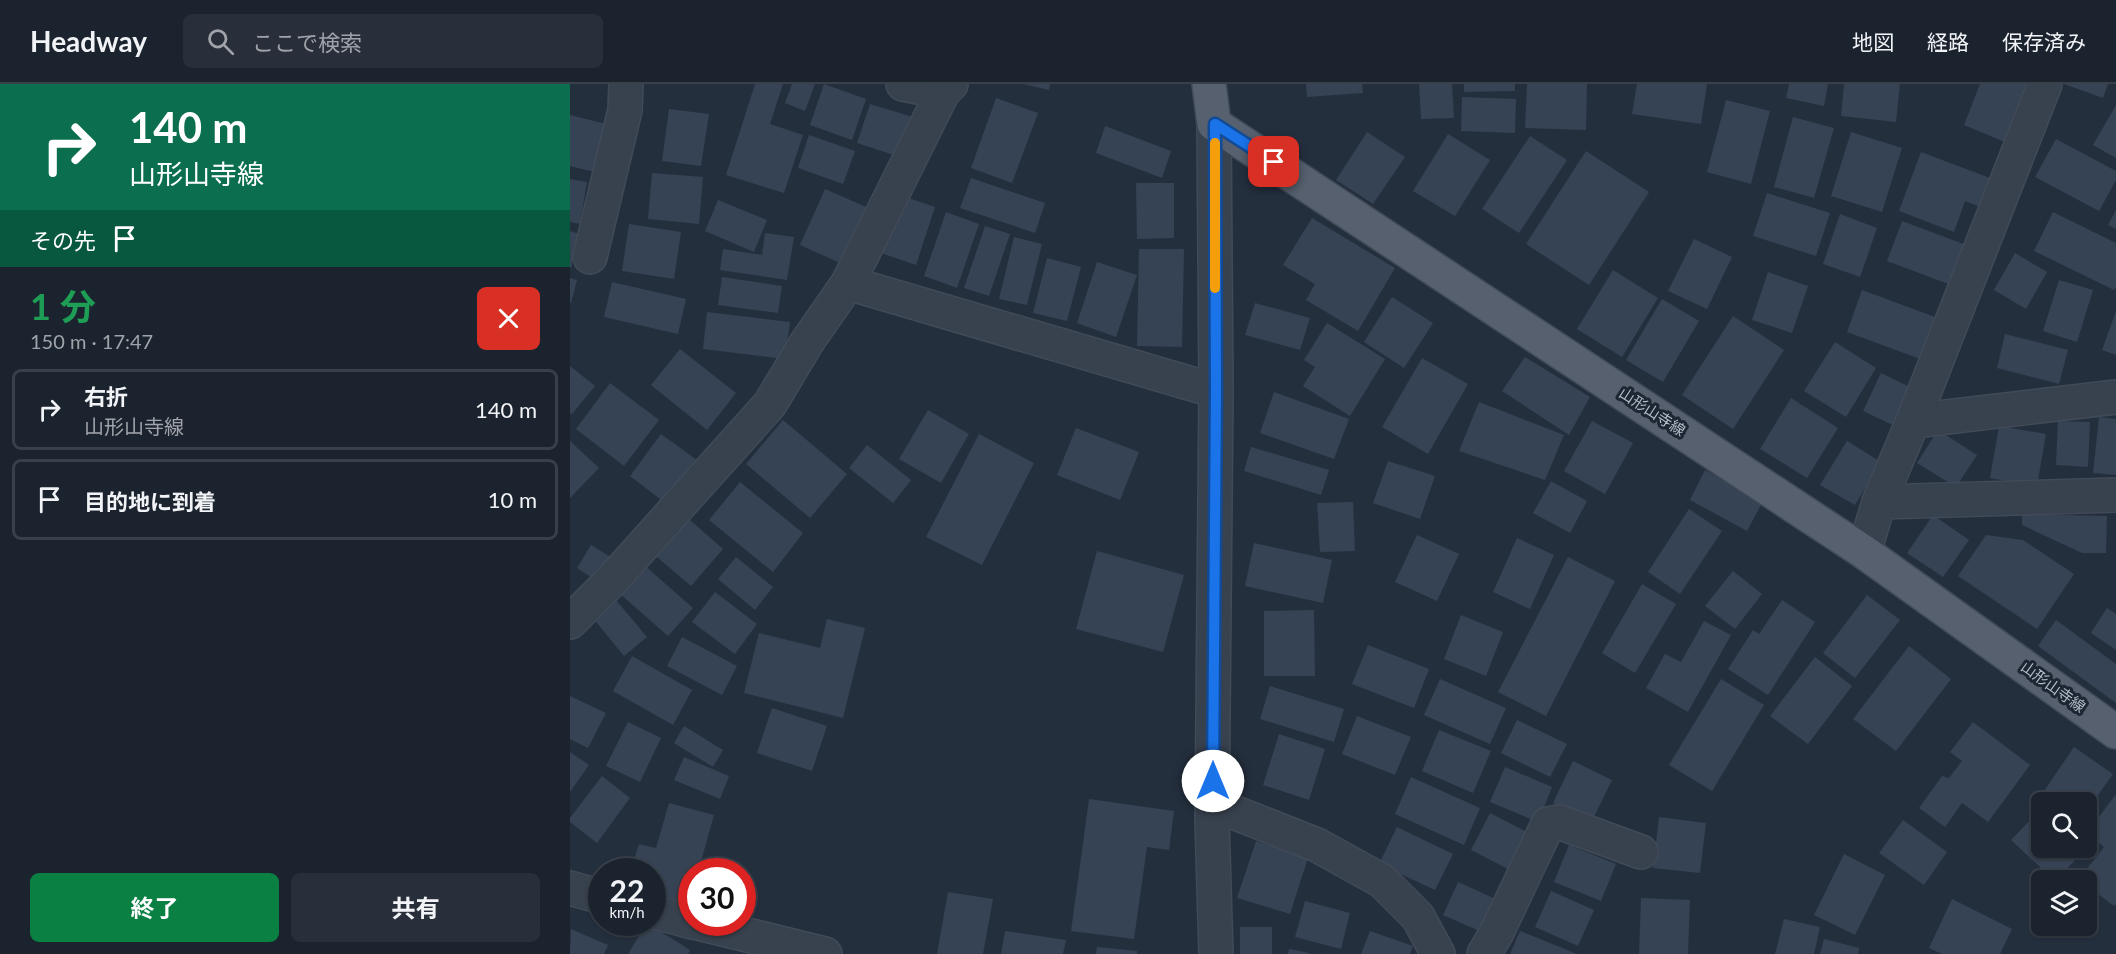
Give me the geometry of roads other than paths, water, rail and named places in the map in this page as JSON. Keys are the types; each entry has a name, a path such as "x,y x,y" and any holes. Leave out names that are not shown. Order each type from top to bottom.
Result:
{"main road":[{"path":"1209,84 1215,124"},
{"name":"山形山寺線","path":"1215,124 1864,552 2116,732"}],"street":[{"path":"590,257 625,110 626,84"},
{"path":"570,622 613,579 770,404 807,342 848,283 947,88 903,84"},
{"path":"1864,552 1879,502 1913,422 2044,84"},
{"path":"1215,124 1213,804 1216,954"},
{"path":"848,283 1216,391"},
{"path":"1913,422 2116,397"},
{"path":"1879,502 2116,495"},
{"path":"1213,804 1317,845 1382,881 1418,917 1438,954"},
{"path":"1484,954 1497,932 1548,824 1559,822 1641,852"},
{"path":"570,888 588,893"},
{"path":"751,936 825,954"}]}
